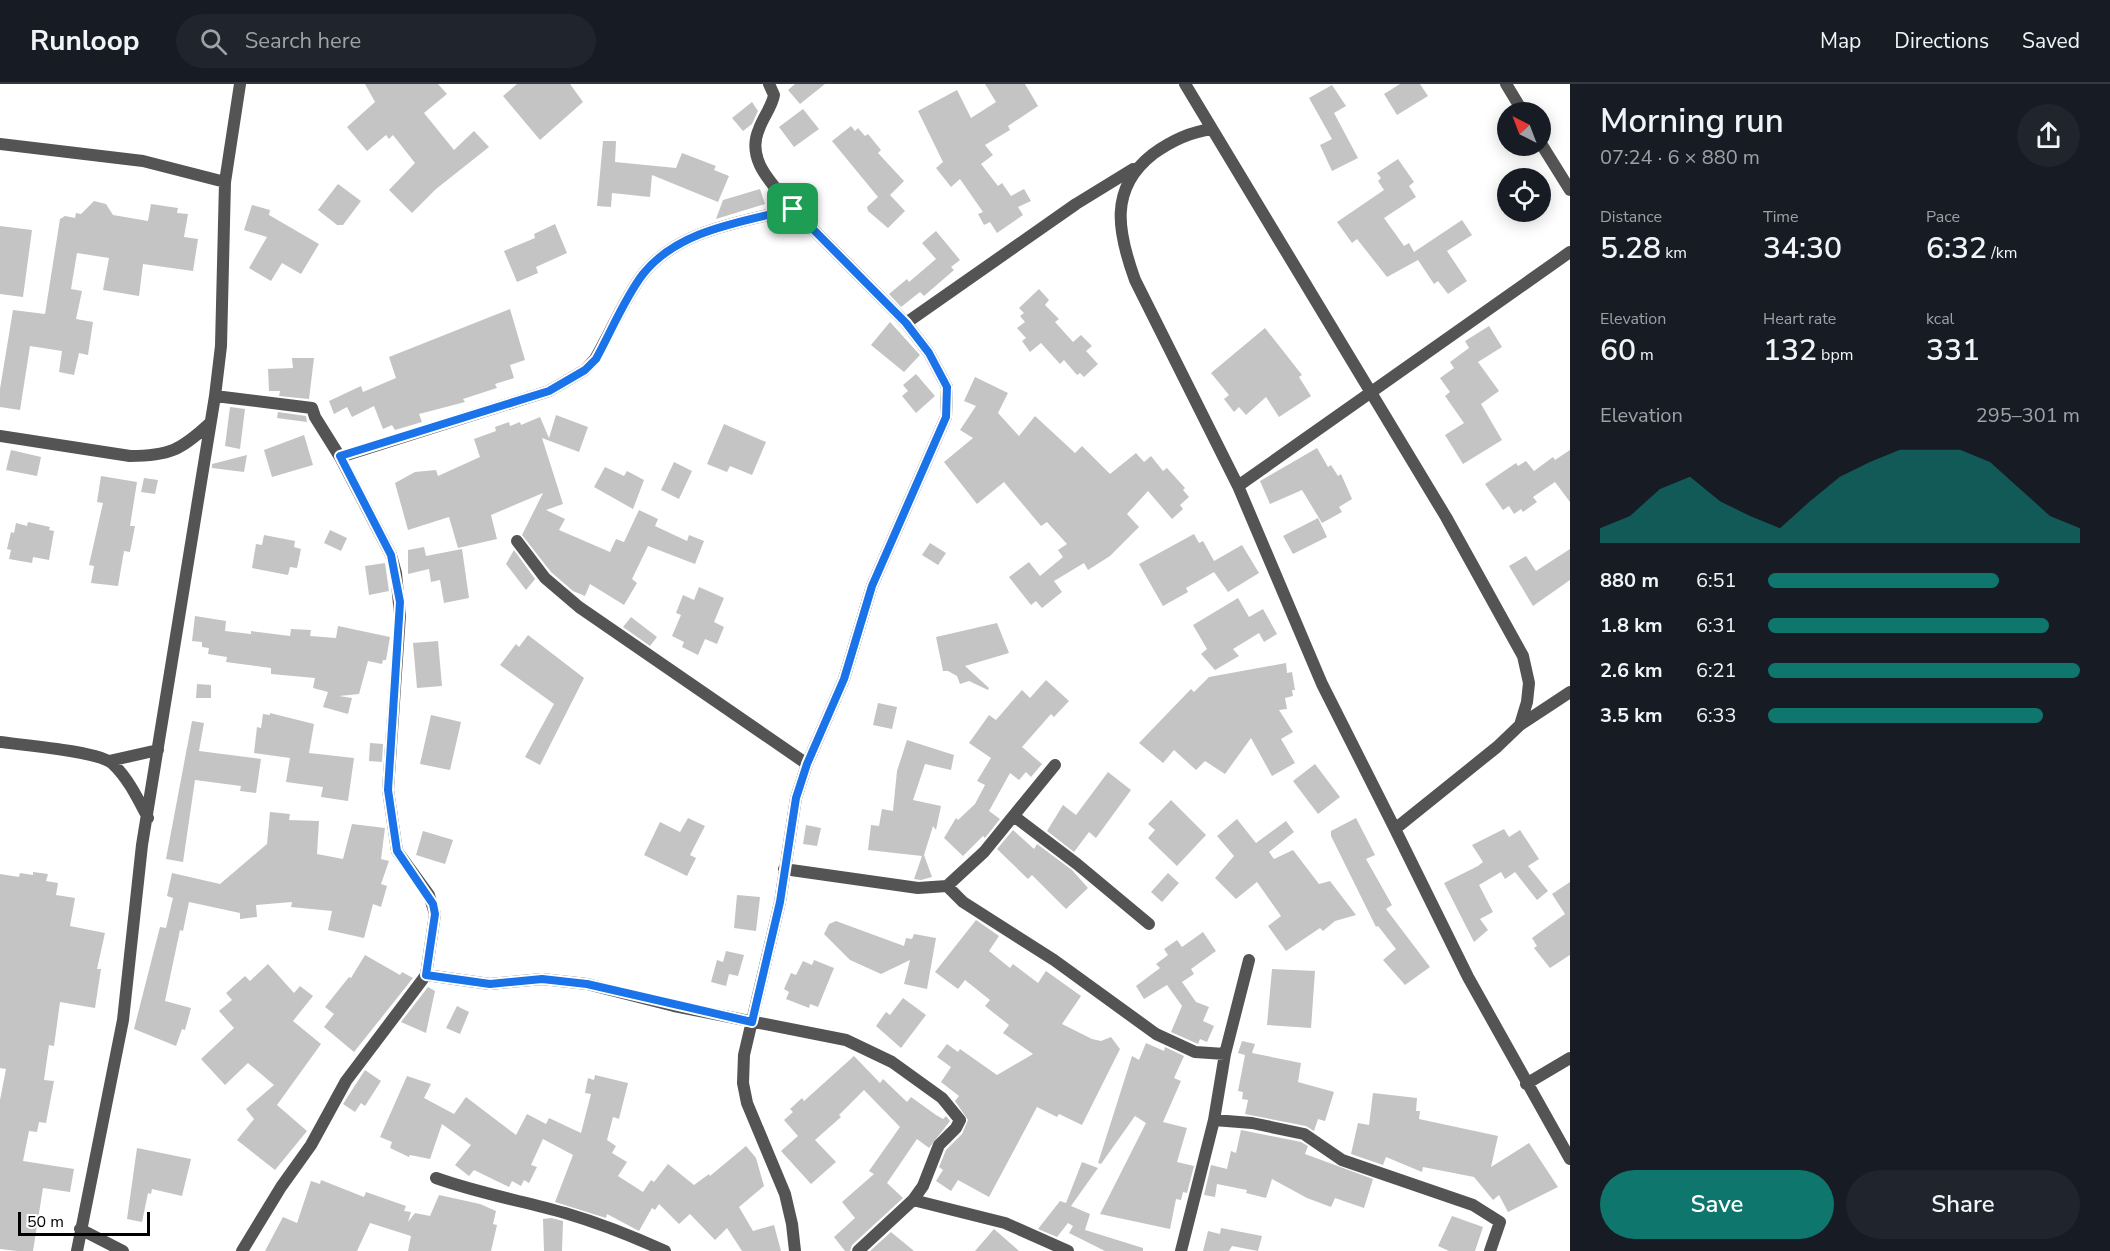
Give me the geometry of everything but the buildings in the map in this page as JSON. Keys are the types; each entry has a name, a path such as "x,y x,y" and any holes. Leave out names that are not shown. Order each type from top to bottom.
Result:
{"street":[{"path":"77,1251 123,1020 158,750 215,396 221,346 225,182 240,84"},
{"path":"769,84 774,95 754,142 755,155 762,171 793,209 906,323 944,377 948,397 946,417 872,586 844,679 807,764 790,824 778,913 744,1055 743,1083 747,1103 785,1194 795,1251"},
{"path":"1185,84 1446,517 1523,656 1529,683 1527,702 1520,725"},
{"path":"1506,84 1517,102"},
{"path":"906,323 1076,204 1180,137 1212,129"},
{"path":"0,144 143,161 225,182"},
{"path":"1549,156 1570,190"},
{"path":"1138,165 1125,184 1121,204 1123,247 1146,301 1238,486 1322,684 1468,977 1570,1159"},
{"path":"340,456 549,391 585,370 596,359 642,275 673,246 711,231 793,209"},
{"path":"1238,486 1570,252"},
{"path":"215,396 312,408 315,417 340,456 391,555 400,602 388,790 397,851 433,904 435,914 426,975 346,1081 311,1145 281,1187 242,1251"},
{"path":"0,436 130,456 150,456 167,454 184,446 209,424"},
{"path":"517,541 545,578 579,607 807,764"},
{"path":"1395,829 1497,747 1520,725 1570,692"},
{"path":"0,742 86,754 108,761 158,750"},
{"path":"108,761 130,786 148,818"},
{"path":"784,869 918,888 947,886 984,852 1055,765"},
{"path":"1014,817 1077,864 1149,924"},
{"path":"947,886 963,902 1054,960 1156,1034 1195,1052 1225,1054"},
{"path":"1181,1251 1214,1120 1225,1054 1249,960"},
{"path":"426,975 490,984 542,979 587,984 752,1022 846,1040 892,1062 942,1098 960,1120 957,1128 939,1145 923,1186 913,1200 858,1251"},
{"path":"1526,1084 1570,1058"},
{"path":"1214,1120 1252,1123 1304,1134 1342,1160 1473,1205 1500,1222 1490,1251"},
{"path":"436,1178 472,1191 565,1213 621,1232 665,1251"},
{"path":"913,1200 1005,1223 1068,1251"},
{"path":"80,1229 123,1251"}],"route":[{"path":"793,209 906,323 944,377 948,397 946,417 909,506 872,586 844,679 807,764 796,798 790,824 780,902 752,1022 674,1006 587,984 542,979 490,984 426,975 435,914 433,904 397,851 388,790 400,602 396,573 391,555 340,456 549,391 585,370 596,359 642,275 673,246 711,231 793,209"}]}
